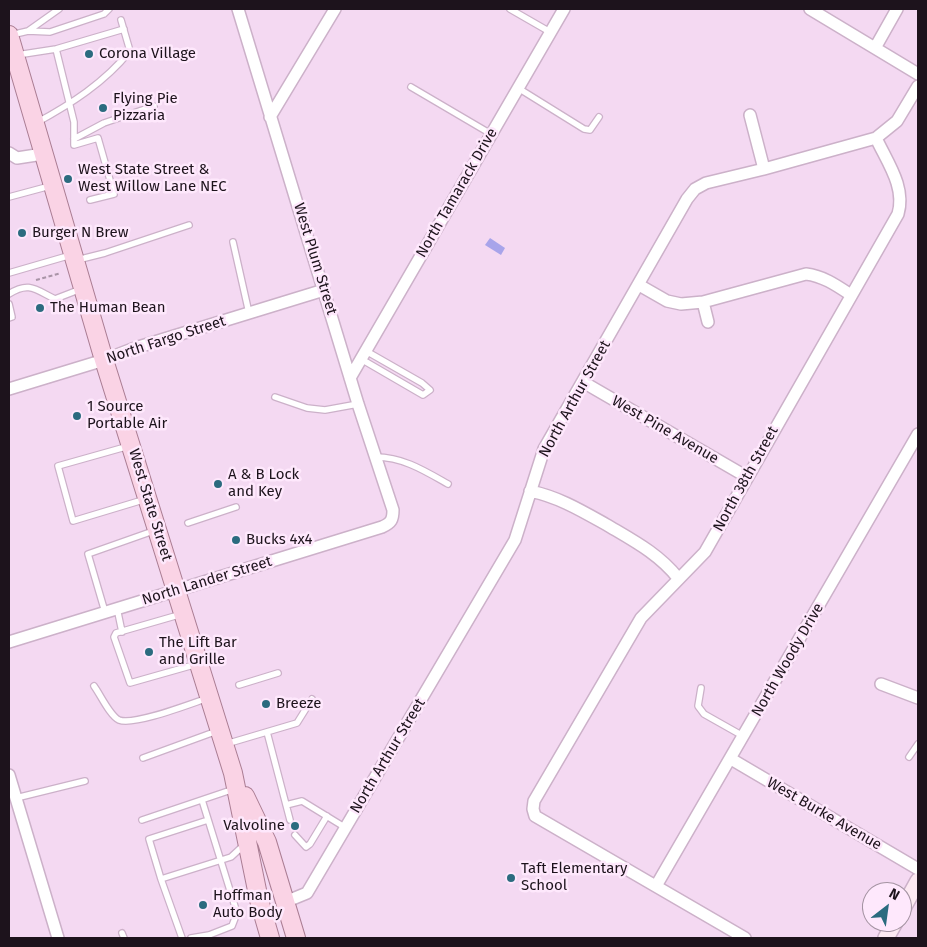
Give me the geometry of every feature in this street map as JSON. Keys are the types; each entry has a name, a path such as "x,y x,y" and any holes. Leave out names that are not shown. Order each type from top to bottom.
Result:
{"main road":[{"name":"West State Street","path":"9,35 104,360 235,781 259,900 270,938"},
{"name":"West State Street","path":"235,781 267,842 296,938"},
{"name":"West State Street","path":"248,842 256,853 271,898 277,904 285,902"}],"street":[{"name":"West Plum Street","path":"238,9 358,404 394,510"},
{"path":"270,117 334,9"},
{"name":"North Tamarack Drive","path":"350,378 564,9"},
{"path":"810,9 918,74"},
{"path":"874,48 897,9"},
{"name":"North Arthur Street","path":"285,902 307,893 516,540 544,449 687,199 695,189 706,183 876,138 898,121 918,86"},
{"path":"750,115 764,169"},
{"name":"North 38th Street","path":"656,886 535,816 533,809 534,801 641,618 705,552 898,214 901,204 898,183 876,138"},
{"path":"9,153 17,158 43,154"},
{"path":"639,285 667,301 682,304 703,302 806,274 827,280 851,294"},
{"name":"North Fargo Street","path":"9,390 104,360 135,348 324,290"},
{"path":"703,302 708,322"},
{"name":"West Pine Avenue","path":"583,382 747,478"},
{"name":"North Woody Drive","path":"656,886 918,434"},
{"path":"530,491 550,496 572,505 646,548 666,564 678,578"},
{"name":"North Lander Street","path":"9,642 382,527 390,524 394,510"},
{"path":"881,684 918,698"},
{"name":"West Burke Avenue","path":"731,759 918,869"},
{"path":"9,775 58,938"},
{"path":"656,886 745,938"}],"lane":[{"path":"28,31 59,9"},
{"path":"9,35 28,31 50,32 104,14 109,9"},
{"path":"510,9 550,32"},
{"path":"34,124 70,105 116,68 130,51 122,20"},
{"path":"14,56 56,49 124,29"},
{"path":"56,49 74,122 74,146 98,138 114,194 90,200"},
{"path":"411,87 491,134"},
{"path":"518,88 584,129 590,130 599,117"},
{"path":"74,139 104,123 154,106"},
{"path":"9,197 52,186"},
{"path":"9,273 74,257 105,252 189,225"},
{"path":"233,242 249,313"},
{"path":"9,294 26,287 32,287 54,298 83,288"},
{"path":"9,304 12,317 9,318"},
{"path":"363,355 422,383 430,390 423,395 363,355"},
{"path":"275,397 307,408 325,410 358,404"},
{"path":"131,446 58,466 73,520 148,499"},
{"path":"376,457 405,461 448,484"},
{"path":"188,522 236,507"},
{"path":"105,612 88,554 158,530"},
{"path":"117,608 122,632"},
{"path":"184,614 122,632 114,637 130,683 199,664"},
{"path":"240,685 278,673"},
{"path":"94,686 113,716 125,721 144,718 209,698"},
{"path":"701,688 698,706 704,714 744,737"},
{"path":"143,758 222,738 267,732 297,723 312,699"},
{"path":"267,732 290,820"},
{"path":"909,757 918,744"},
{"path":"16,798 85,781"},
{"path":"142,820 202,800 235,781"},
{"path":"191,938 209,935 232,926 238,913 219,859 202,800"},
{"path":"286,805 302,801 346,828"},
{"path":"295,835 306,847 310,844 327,816"},
{"path":"182,938 149,840 208,820"},
{"path":"161,880 219,859 231,857 248,842"}],"path":[{"path":"31,282 62,273"}],"shaded area":[{"path":"490,238 505,248 501,255 485,245"}],"place":[{"name":"Corona Village","path":"89,54"},
{"name":"Flying Pie Pizzaria","path":"103,108"},
{"name":"West State Street & West Willow Lane NEC","path":"68,179"},
{"name":"Burger N Brew","path":"22,233"},
{"name":"The Human Bean","path":"40,308"},
{"name":"1 Source Portable Air","path":"77,416"},
{"name":"A & B Lock and Key","path":"218,484"},
{"name":"Bucks 4x4","path":"236,540"},
{"name":"The Lift Bar and Grille","path":"149,652"},
{"name":"Breeze","path":"266,704"},
{"name":"Valvoline","path":"295,826"},
{"name":"Taft Elementary School","path":"511,878"},
{"name":"Hoffman Auto Body","path":"203,905"}]}
